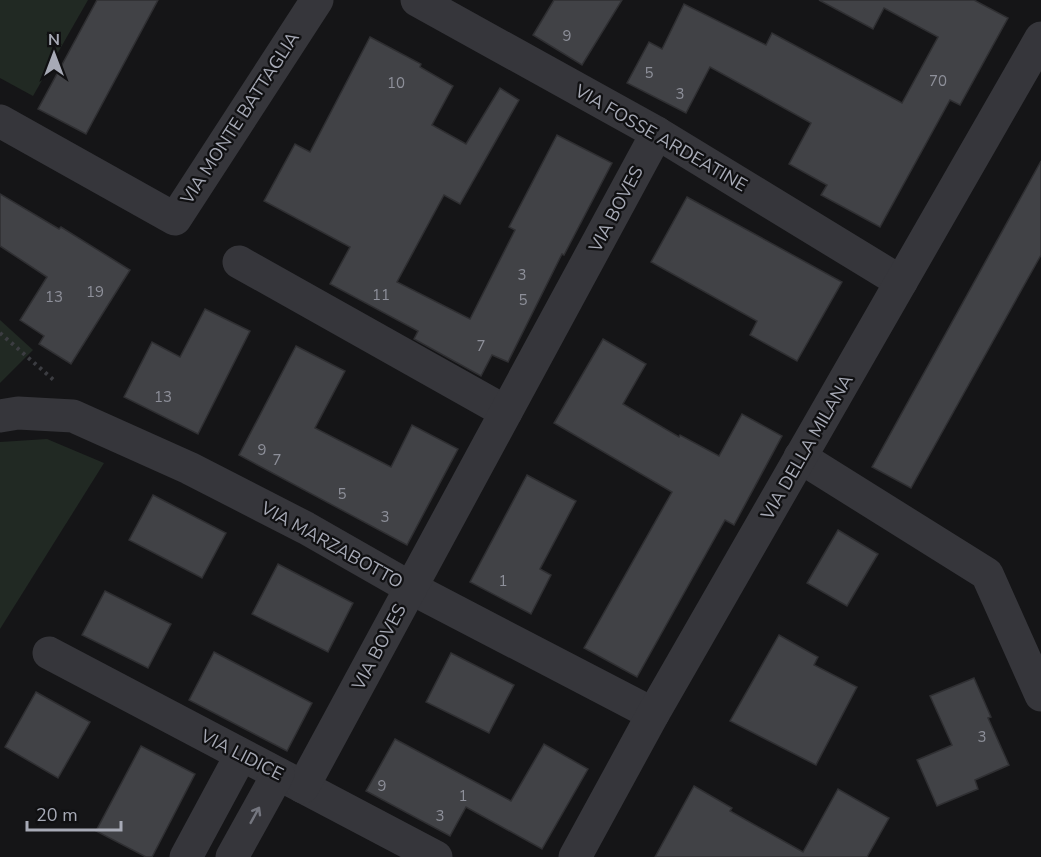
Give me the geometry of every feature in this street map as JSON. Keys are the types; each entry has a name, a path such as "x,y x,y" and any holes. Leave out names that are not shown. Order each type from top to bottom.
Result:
{"street":[{"name":"VIA MONTE BATTAGLIA","path":"0,121 175,219 317,0"},
{"name":"VIA FOSSE ARDEATINE","path":"417,0 657,133 901,282"},
{"name":"VIA DELLA MILANA","path":"575,857 653,714 1041,38"},
{"name":"VIA BOVES","path":"232,857 290,780 411,588 657,133"},
{"path":"239,262 506,412"},
{"name":"VIA MARZABOTTO","path":"0,416 18,412 73,416 189,468 306,528 411,588 653,714"},
{"path":"800,457 987,574 1041,695"},
{"name":"VIA LIDICE","path":"49,653 436,857"},
{"path":"186,857 241,755"}],"path":[{"path":"0,333 58,385 73,416"}],"shaded area":[{"path":"0,0 88,0 33,96 0,78"},
{"path":"0,320 33,350 0,383"},
{"path":"47,439 104,463 0,629 0,442"}],"building":[{"path":"97,0 158,0 86,134 38,109"},
{"path":"554,0 622,0 582,65 533,35"},
{"path":"819,0 974,0 1008,18 960,105 950,100 880,227 821,195 827,185 789,164 811,123 710,67 686,113 627,83 649,42 662,49 684,4 766,45 772,33 902,103 938,37 884,8 873,29"},
{"path":"370,37 421,64 420,67 453,86 432,125 466,144 500,88 519,100 460,204 444,195 397,282 470,319 515,230 509,227 557,135 612,163 564,255 562,254 508,362 492,355 481,376 414,339 418,331 330,284 350,247 264,201 295,144 310,152"},
{"path":"1041,161 1041,255 911,488 872,467"},
{"path":"0,194 59,229 61,227 130,270 71,364 39,344 44,336 20,320 47,277 0,246"},
{"path":"687,197 842,282 797,361 750,335 757,321 651,262"},
{"path":"205,309 250,331 198,434 124,397 152,342 180,357"},
{"path":"603,339 646,364 623,404 679,437 680,435 719,456 742,414 782,436 734,525 725,520 637,677 584,648 672,492 554,423"},
{"path":"296,346 345,371 315,428 391,467 412,425 458,449 407,545 239,455"},
{"path":"527,475 576,501 540,569 551,575 531,614 470,582"},
{"path":"153,495 226,533 202,578 129,540"},
{"path":"838,530 878,554 847,606 807,583"},
{"path":"278,564 353,603 328,652 252,614"},
{"path":"105,591 171,624 148,668 82,635"},
{"path":"779,635 818,657 814,665 857,687 816,765 730,721"},
{"path":"214,652 312,703 287,751 189,700"},
{"path":"451,653 514,685 489,733 426,702"},
{"path":"974,678 991,717 988,718 1009,765 975,780 978,789 937,806 917,760 952,745 930,696"},
{"path":"36,692 90,722 58,778 5,747"},
{"path":"395,739 511,801 544,744 588,769 542,849 466,807 450,836 366,791"},
{"path":"141,746 195,774 152,857 146,857 96,831"},
{"path":"694,786 732,808 730,811 803,852 838,789 889,818 867,857 655,857"}]}
